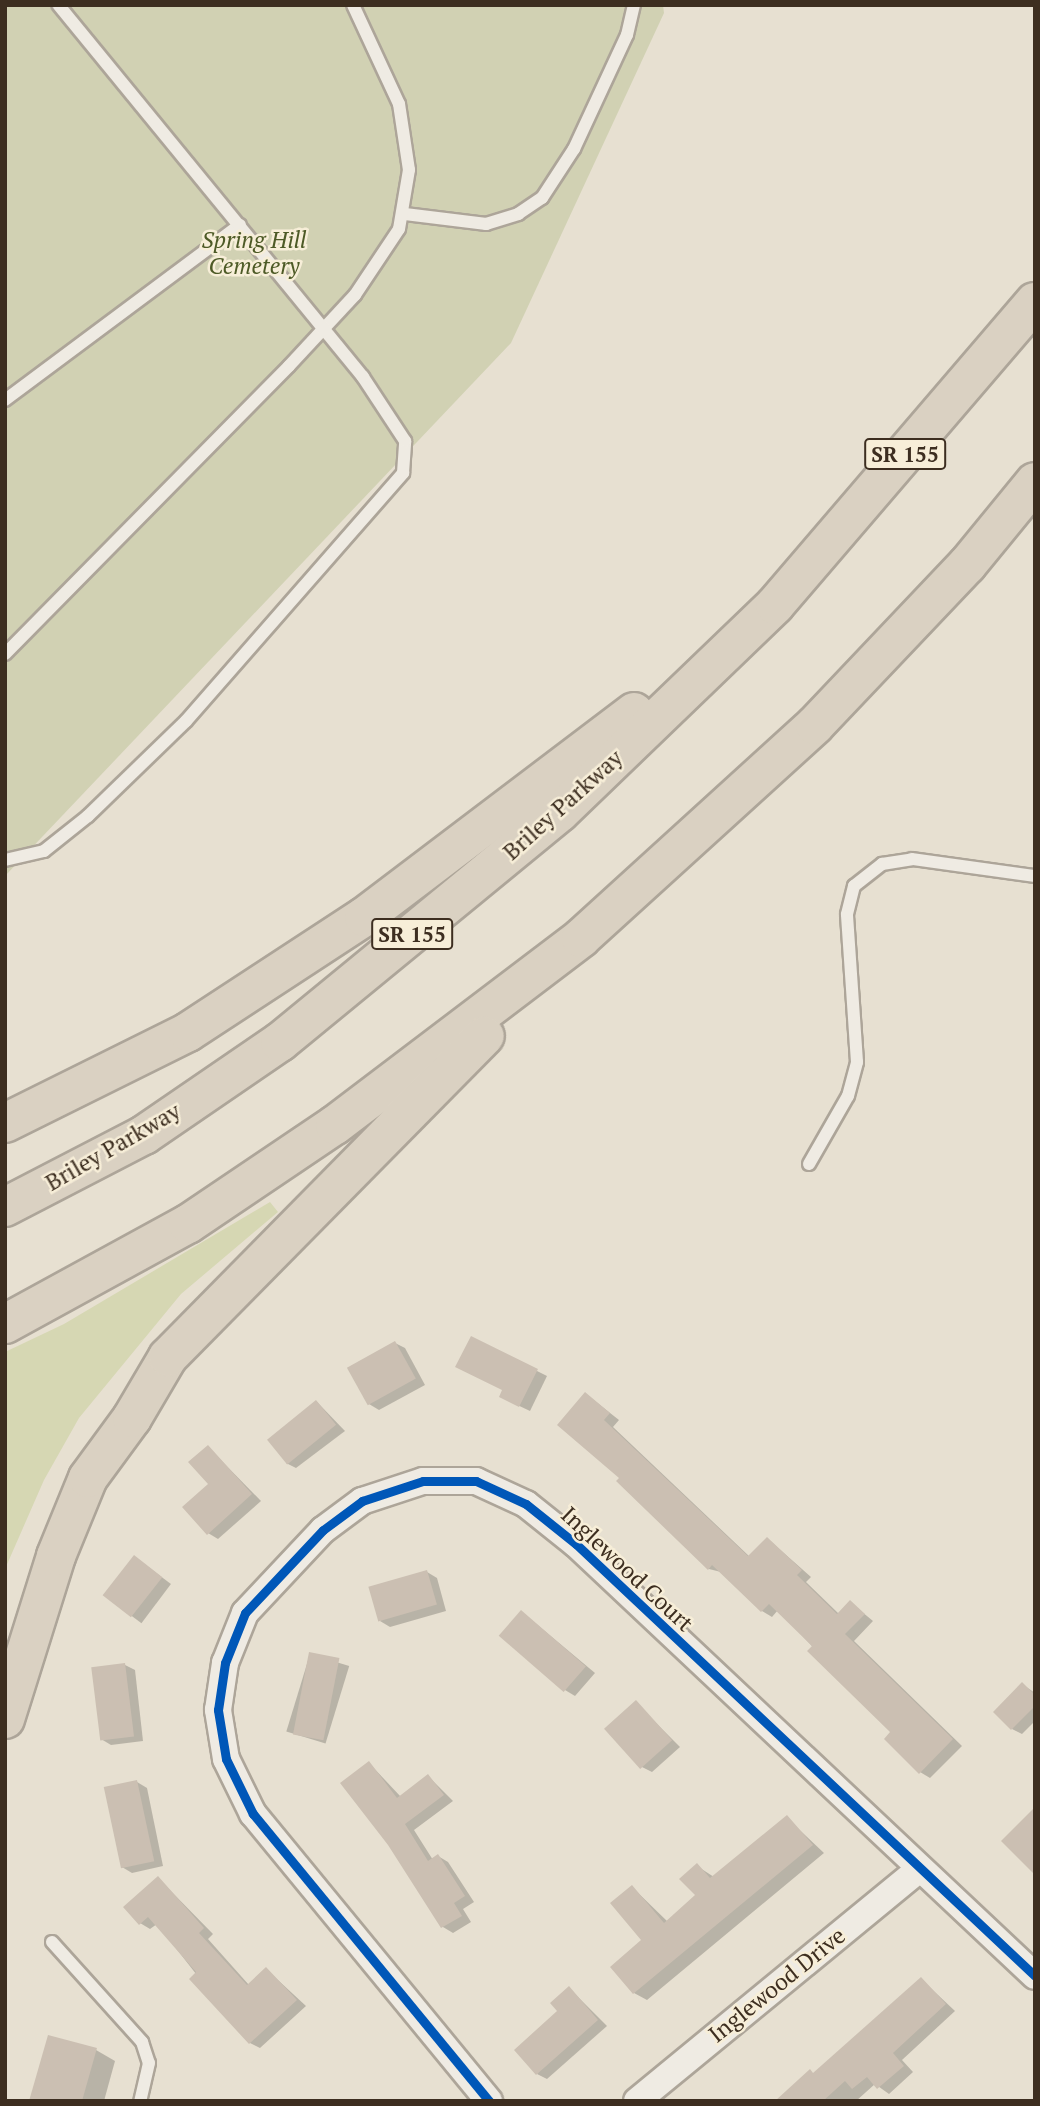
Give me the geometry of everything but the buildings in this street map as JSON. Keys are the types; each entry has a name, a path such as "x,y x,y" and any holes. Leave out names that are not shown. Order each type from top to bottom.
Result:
{"highway":[{"name":"Briley Parkway","path":"5,1206 144,1135 280,1042 560,812 775,605 1035,302"},
{"path":"5,1720 56,1556 88,1478 132,1418 168,1357 581,938 815,725 967,565 1035,482"},
{"path":"5,1123 188,1032 364,917 775,605"},
{"path":"5,1324 188,1224 335,1125 581,938"}],"street":[{"name":"Inglewood Court","path":"489,2101 253,1814 226,1759 218,1710 225,1663 245,1614 323,1530 362,1501 423,1480 476,1481 526,1504 576,1544 918,1870 1035,1976"},
{"name":"Inglewood Drive","path":"637,2101 918,1870"}],"lane":[{"path":"5,860 44,851 88,816 176,731 403,473 405,442 323,328 58,5"},
{"path":"5,654 323,328 375,270 405,214 410,170 399,104 353,5"},
{"path":"405,214 486,223 518,214 542,198 574,149 627,35 634,5"},
{"path":"5,400 240,225"},
{"path":"809,1164 848,1096 857,1062 847,914 854,886 882,864 912,859 1035,876"},
{"path":"52,1942 142,2042 149,2063 140,2101"}],"green space":[{"name":"Spring Hill Cemetery","path":"5,5 663,5 664,13 511,343 5,876"},
{"path":"270,1202 278,1212 181,1294 79,1418 44,1480 5,1569 5,1352 64,1324"}],"cycle path":[{"path":"489,2101 253,1814 226,1759 218,1710 225,1663 245,1613 323,1530 362,1501 423,1481 476,1481 526,1504 576,1544 1035,1976"}]}
